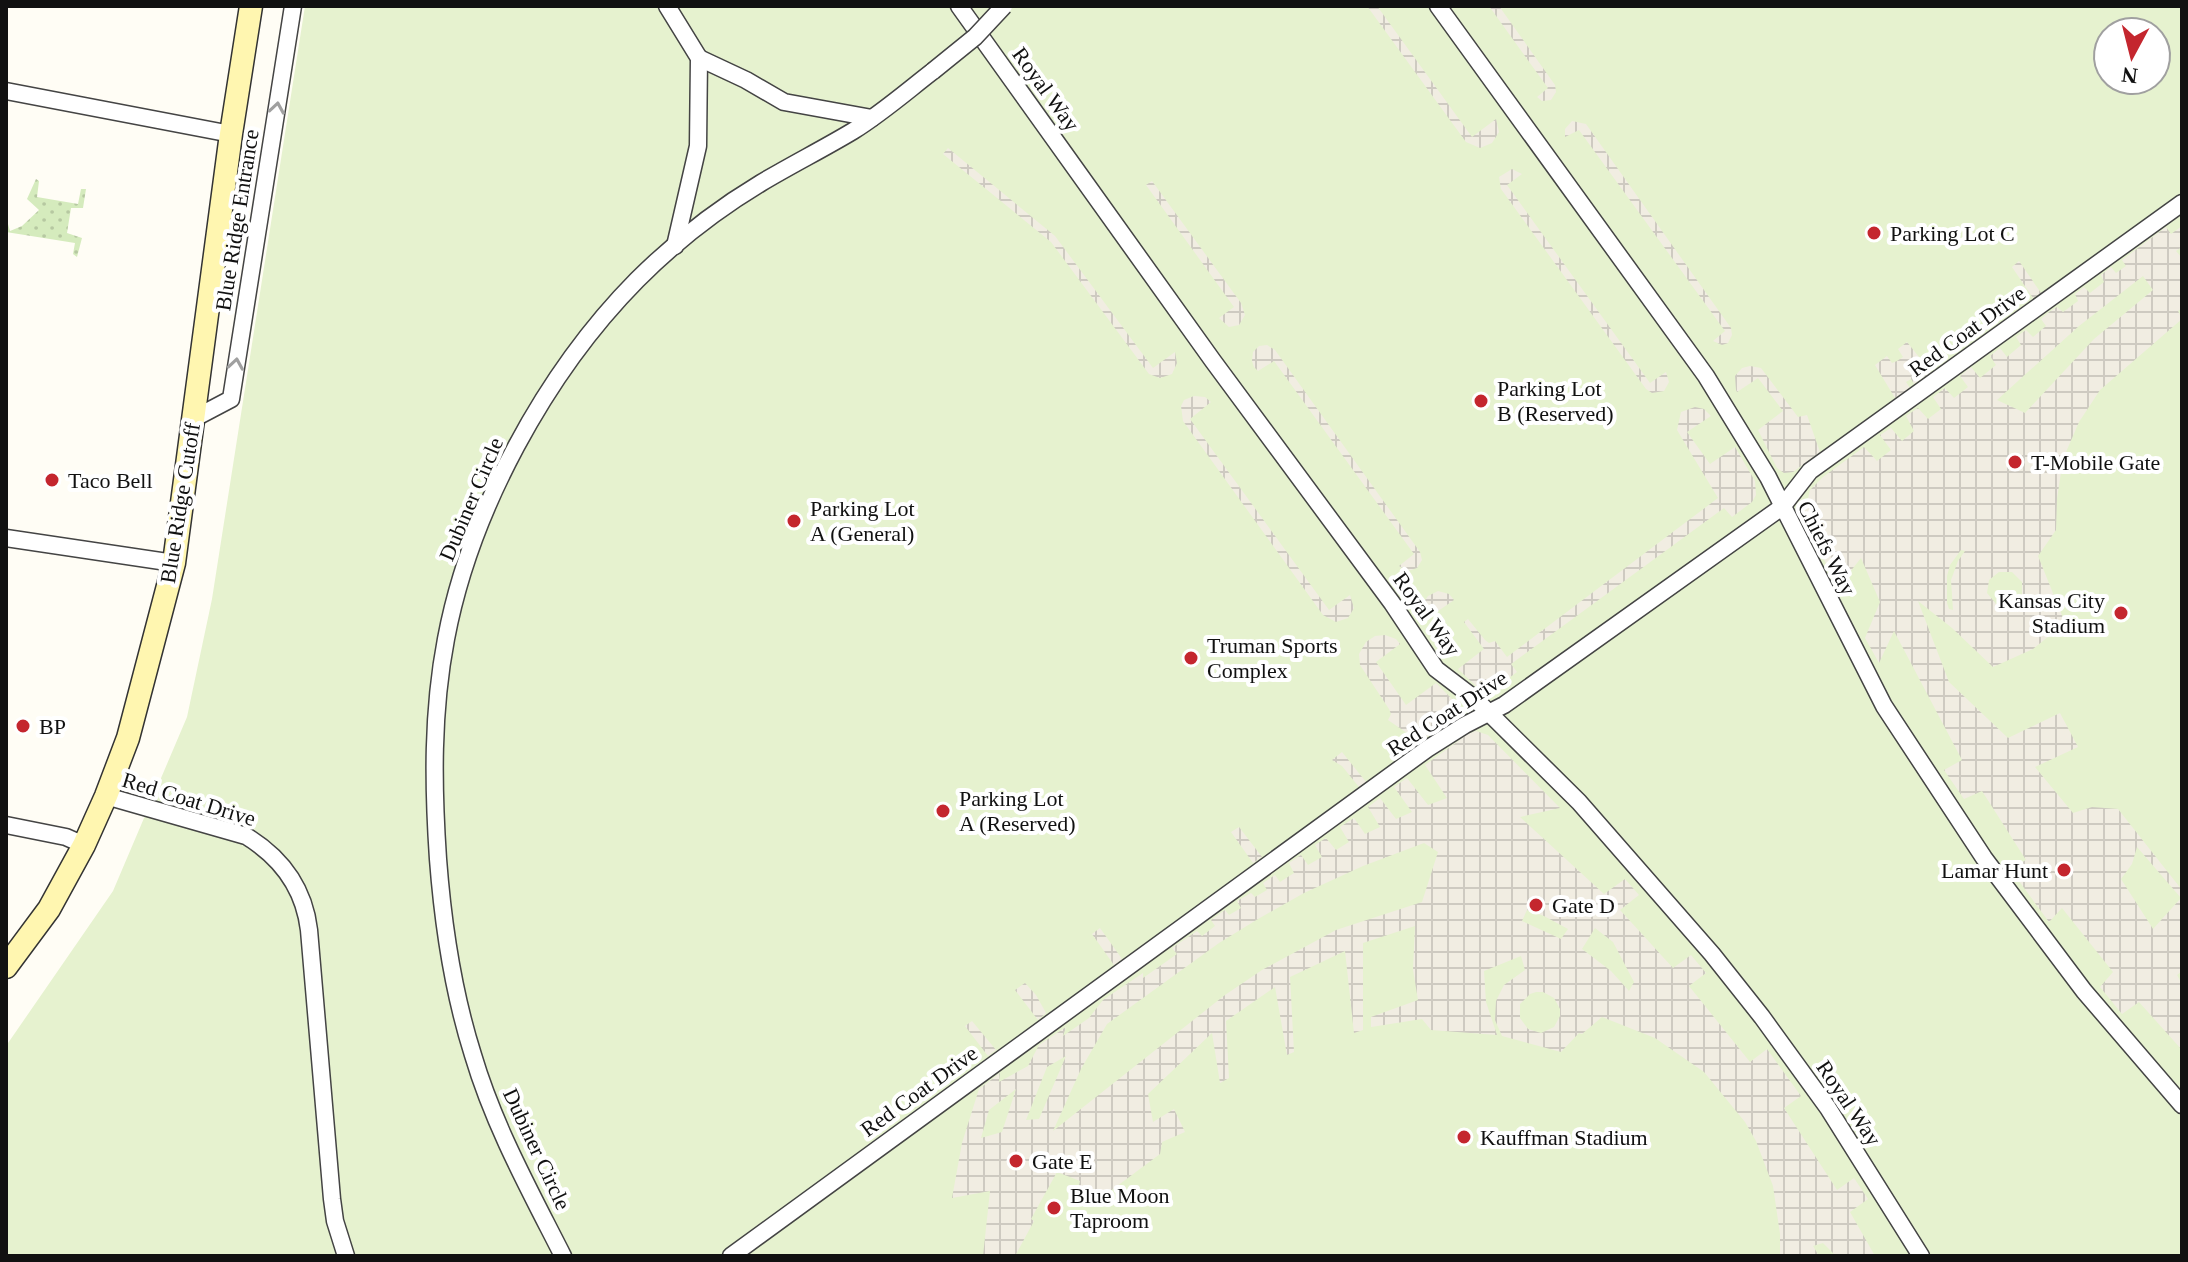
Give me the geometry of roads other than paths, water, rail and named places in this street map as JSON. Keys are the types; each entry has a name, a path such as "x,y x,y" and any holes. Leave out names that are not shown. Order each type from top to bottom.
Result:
{"main road":[{"name":"Blue Ridge Cutoff","path":"6,967 49,909 84,845 106,796 128,738 174,563 251,6"}],"street":[{"name":"Blue Ridge Entrance","path":"193,419 231,399 293,6"},
{"path":"667,6 699,58 698,146 675,246"},
{"name":"Royal Way","path":"959,6 1213,361 1392,603 1436,669 1474,698 1579,802 1666,900 1754,1007 1828,1108 1921,1256"},
{"name":"Dubiner Circle","path":"563,1256 492,1110 472,1054 445,924 434,793 437,703 446,639 465,562 534,411 599,321 638,279 718,212 760,183 872,118 975,37 1004,6"},
{"name":"Chiefs Way","path":"1438,6 1706,376 1768,477 1884,706 1984,858 2084,991 2182,1105"},
{"path":"699,58 784,102 872,118"},
{"path":"6,91 231,134"},
{"name":"Red Coat Drive","path":"731,1256 1427,749 1504,705 1782,507 1810,471 2182,203"},
{"path":"6,538 174,563"},
{"name":"Red Coat Drive","path":"106,796 246,836 286,869 299,892 306,908 309,930 332,1199 346,1256"},
{"path":"6,825 66,837 84,845"}],"place":[{"name":"Parking Lot C","path":"1874,233"},
{"name":"Parking Lot B (Reserved)","path":"1481,401"},
{"name":"T-Mobile Gate","path":"2015,462"},
{"name":"Taco Bell","path":"52,480"},
{"name":"Parking Lot A (General)","path":"794,521"},
{"name":"Kansas City Stadium","path":"2121,613"},
{"name":"Truman Sports Complex","path":"1191,658"},
{"name":"BP","path":"23,726"},
{"name":"Parking Lot A (Reserved)","path":"943,811"},
{"name":"Lamar Hunt","path":"2064,870"},
{"name":"Gate D","path":"1536,905"},
{"name":"Kauffman Stadium","path":"1464,1137"},
{"name":"Gate E","path":"1016,1161"},
{"name":"Blue Moon Taproom","path":"1054,1208"}]}
